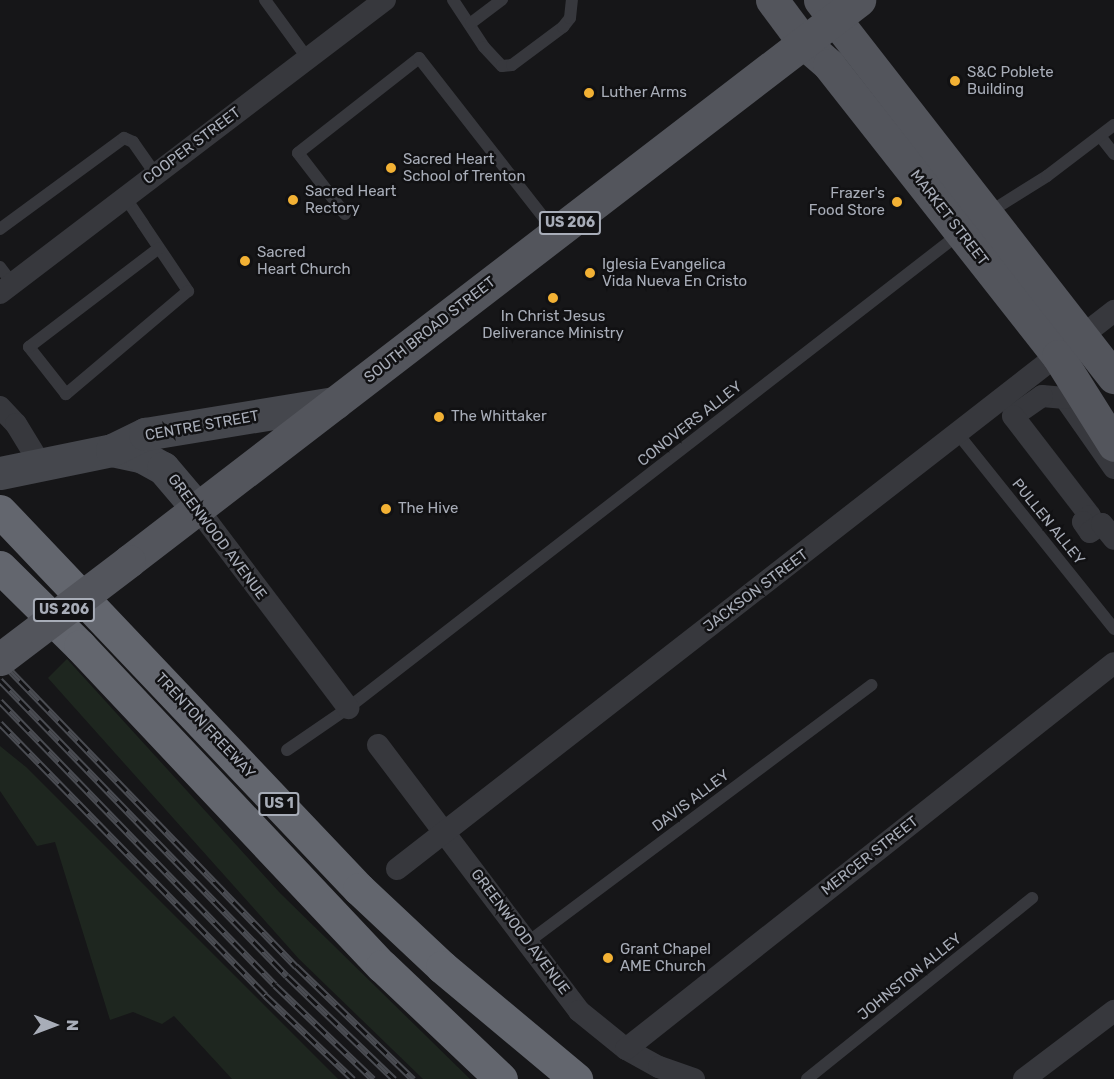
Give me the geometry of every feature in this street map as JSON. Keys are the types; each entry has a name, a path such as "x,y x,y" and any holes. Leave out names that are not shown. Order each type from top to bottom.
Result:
{"highway":[{"name":"TRENTON FREEWAY","path":"0,511 359,888 442,967 576,1079"},
{"name":"US 1","path":"0,567 80,646 382,966 501,1079"}],"main road":[{"name":"MARKET STREET","path":"772,0 804,43 829,65 973,224 1069,346 1114,445"},
{"name":"MARKET STREET","path":"838,6 973,224"},
{"name":"SOUTH BROAD STREET","path":"0,659 804,43 838,6"},
{"name":"MARKET STREET","path":"1069,346 1114,377"}],"street":[{"name":"COOPER STREET","path":"4,281 125,197 385,0"},
{"name":"JACKSON STREET","path":"397,869 1114,311"},
{"path":"1114,468 1065,398 1042,396 1013,416 1090,516 1083,522 1090,532 1102,524 1114,540"},
{"name":"CENTRE STREET","path":"0,473 112,450 145,434 335,403"},
{"path":"0,407 16,424 41,465"},
{"name":"GREENWOOD AVENUE","path":"112,450 141,456 163,468 197,508 348,708"},
{"name":"MERCER STREET","path":"626,1049 1114,663"},
{"name":"GREENWOOD AVENUE","path":"378,745 446,831 579,1011 626,1049 659,1067 694,1079"},
{"path":"1024,1079 1114,1011"}],"lane":[{"path":"265,0 308,59"},
{"path":"453,0 494,59 502,66 512,65 563,27 570,18 572,0"},
{"path":"471,23 502,0"},
{"path":"345,214 298,153 419,58 556,233"},
{"name":"CONOVERS ALLEY","path":"287,750 348,708 973,224 1047,176 1114,125"},
{"path":"1100,136 1114,154"},
{"path":"0,229 124,138 133,142 155,174"},
{"path":"125,197 188,291 66,394 29,347 159,248"},
{"name":"PULLEN ALLEY","path":"958,434 1114,629"},
{"name":"DAVIS ALLEY","path":"528,942 871,685"},
{"name":"JOHNSTON ALLEY","path":"807,1079 1032,898"}],"shaded area":[{"path":"67,659 280,893 470,1079 423,1079 299,959 48,678"},
{"path":"0,746 26,767 338,1079 232,1079 174,1016 162,1024 133,1012 110,1020 55,842 37,846 0,791"}],"railway":[{"path":"0,660 296,966 413,1079"},
{"path":"0,680 287,976 394,1079"},
{"path":"0,701 275,985 373,1079"},
{"path":"0,723 265,995 353,1079"}],"place":[{"name":"S&C Poblete Building","path":"955,81"},
{"name":"Luther Arms","path":"589,93"},
{"name":"Sacred Heart School of Trenton","path":"391,168"},
{"name":"Sacred Heart Rectory","path":"293,200"},
{"name":"Frazer's Food Store","path":"897,202"},
{"name":"Sacred Heart Church","path":"245,261"},
{"name":"Iglesia Evangelica Vida Nueva En Cristo","path":"590,273"},
{"name":"In Christ Jesus Deliverance Ministry","path":"553,298"},
{"name":"The Whittaker","path":"439,417"},
{"name":"The Hive","path":"386,509"},
{"name":"Grant Chapel AME Church","path":"608,958"}]}
